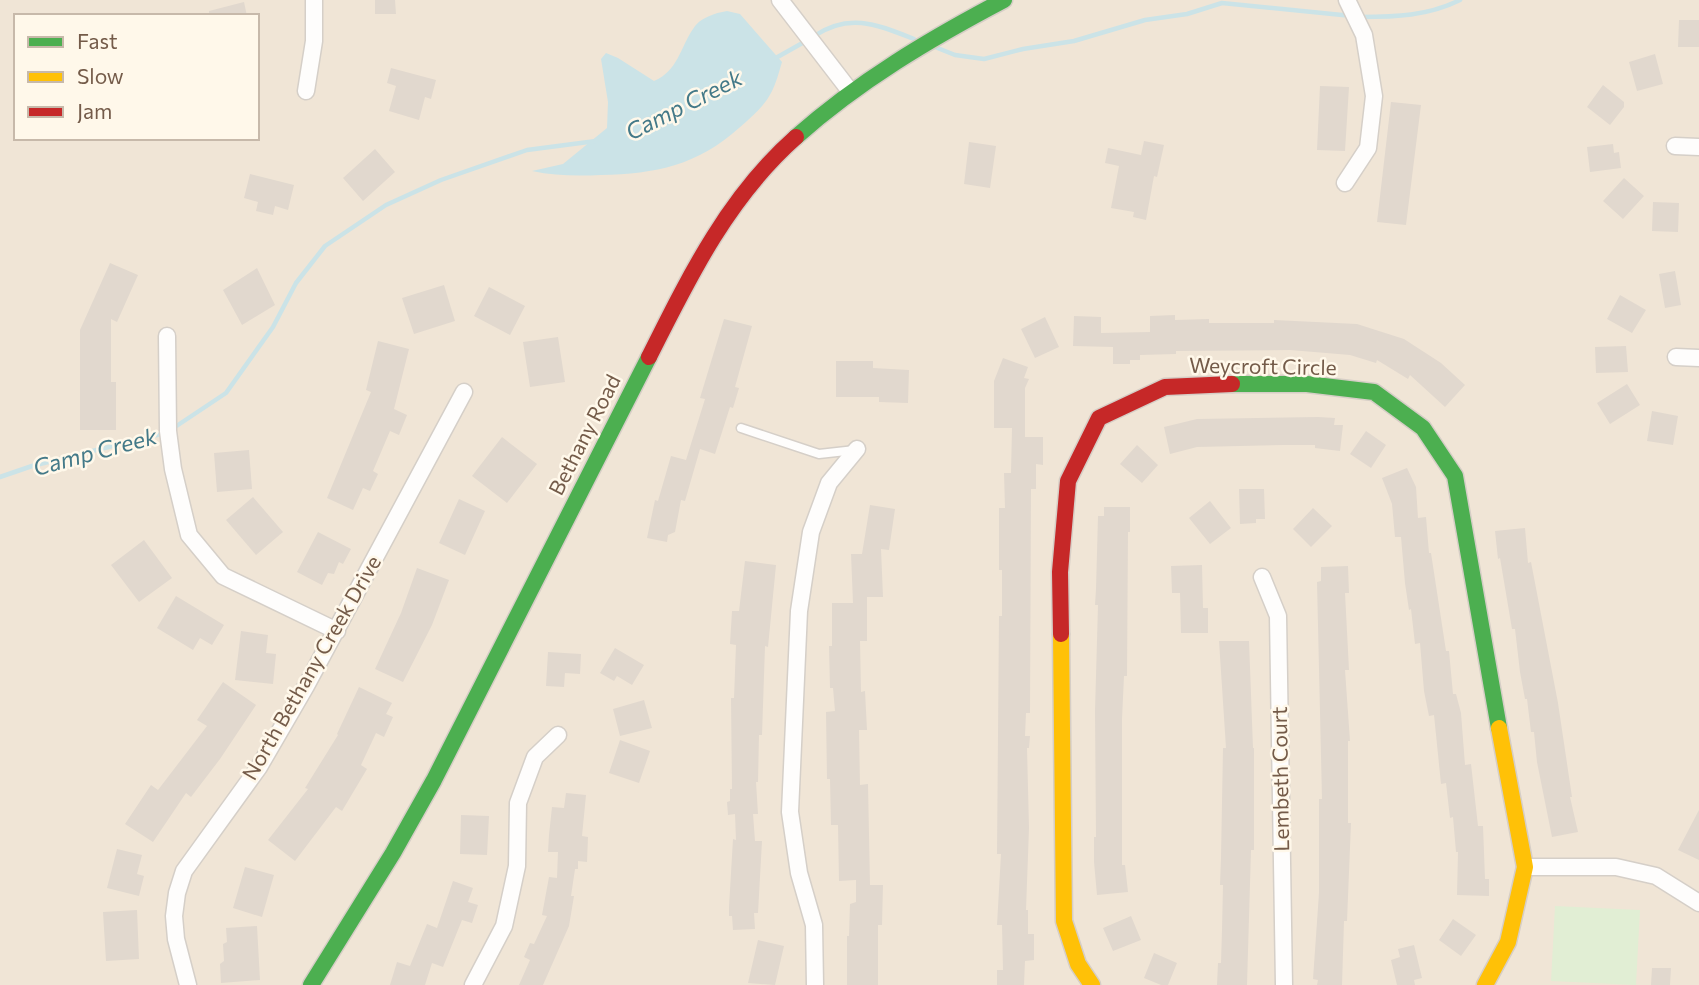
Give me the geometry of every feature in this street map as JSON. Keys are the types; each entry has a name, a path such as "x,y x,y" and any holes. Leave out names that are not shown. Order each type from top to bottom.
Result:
{"street":[{"path":"306,91 314,41 314,0"},
{"path":"780,0 850,91"},
{"name":"Bethany Road","path":"311,985 393,853 434,780 695,265 728,212 764,169 814,120 850,91 894,60 1004,0"},
{"path":"1346,183 1368,148 1374,96 1364,35 1347,0"},
{"path":"1675,146 1699,147"},
{"path":"167,336 168,431 173,469 189,535 223,576 337,631"},
{"path":"1676,357 1699,358"},
{"name":"Weycroft Circle","path":"1092,985 1079,964 1064,921 1060,572 1068,481 1099,418 1165,387 1218,384 1307,384 1374,392 1423,428 1455,476 1504,765 1525,867 1508,942 1485,985"},
{"name":"North Bethany Creek Drive","path":"188,985 176,939 174,916 184,871 259,767 337,631 464,392"},
{"path":"815,985 814,925 799,873 790,812 799,611 811,532 829,483 858,450"},
{"name":"Lembeth Court","path":"1262,577 1278,616 1284,985"},
{"path":"473,985 504,926 517,866 518,803 536,757 558,735"},
{"path":"1525,867 1616,867 1656,876 1699,903"}],"lane":[{"path":"741,428 819,454 858,450"}],"shaded area":[{"path":"0,0 1699,0 1699,985 0,985"}],"green space":[{"path":"1555,906 1640,910 1636,985 1551,981"}],"water":[{"path":"727,11 740,14 782,62 768,98 724,141 692,159 640,172 584,176 532,171 563,164 607,128 608,102 601,59 606,53 654,81 673,65 699,22"}],"building":[{"path":"375,0 395,0 396,14 375,14"},
{"path":"244,2 247,14 209,14 209,11"},
{"path":"1679,20 1699,20 1699,47 1678,47"},
{"path":"1655,54 1663,84 1637,91 1629,62"},
{"path":"391,68 436,80 431,99 425,97 419,120 389,111 396,86 387,83"},
{"path":"1603,85 1624,102 1624,107 1610,125 1587,107"},
{"path":"1320,86 1349,87 1345,151 1317,150"},
{"path":"1391,102 1421,105 1406,225 1377,222"},
{"path":"1144,141 1164,145 1157,177 1154,176 1146,220 1133,217 1134,212 1111,208 1119,166 1105,163 1108,148 1141,155"},
{"path":"969,142 996,146 990,188 964,184"},
{"path":"1613,144 1614,153 1619,152 1621,168 1590,172 1587,147"},
{"path":"375,149 395,172 363,201 343,178"},
{"path":"250,174 294,185 288,210 275,206 273,215 256,211 258,202 244,198"},
{"path":"1624,178 1644,196 1623,219 1603,201"},
{"path":"1653,202 1679,203 1678,232 1652,231"},
{"path":"110,263 138,275 117,322 111,319 111,382 116,382 116,430 80,430 80,330"},
{"path":"257,268 275,305 242,325 223,290"},
{"path":"1675,271 1681,305 1665,308 1659,274"},
{"path":"444,285 455,321 414,334 402,298"},
{"path":"489,287 525,306 510,335 474,316"},
{"path":"1620,295 1646,310 1632,333 1607,319"},
{"path":"1175,315 1175,320 1209,319 1209,323 1274,323 1274,320 1357,324 1404,339 1441,363 1465,385 1445,407 1410,375 1408,379 1377,360 1376,363 1350,355 1290,350 1176,351 1176,354 1140,355 1140,360 1130,360 1130,364 1113,364 1113,347 1073,346 1074,316 1101,317 1101,333 1150,332 1150,316"},
{"path":"1045,317 1059,347 1035,358 1021,329"},
{"path":"724,319 752,326 735,387 739,388 733,408 730,407 715,454 700,449 685,501 681,500 675,532 668,535 667,542 647,538 655,500 658,501 671,456 686,460 705,399 700,398"},
{"path":"558,337 565,382 530,387 523,342"},
{"path":"378,341 409,349 394,409 407,415 399,435 390,431 373,471 378,474 370,491 363,488 353,510 327,498 371,392 366,390"},
{"path":"1626,346 1628,372 1596,373 1595,347"},
{"path":"1003,358 1028,367 1024,378 1029,379 1025,388 1025,437 1043,437 1043,465 1036,464 1036,489 1031,489 1030,713 1026,713 1025,736 1030,736 1027,748 1029,828 1026,910 1028,934 1034,934 1034,960 1025,961 1024,985 997,985 997,970 1003,970 1002,925 997,925 1001,854 997,854 999,616 1002,616 999,508 1005,508 1004,473 1011,473 1012,428 994,428 994,381"},
{"path":"836,361 873,361 873,368 909,370 908,403 879,402 879,397 836,397"},
{"path":"1627,384 1640,405 1610,424 1597,403"},
{"path":"1652,411 1678,416 1673,445 1647,441"},
{"path":"1335,418 1334,425 1343,425 1340,451 1315,448 1315,445 1283,445 1197,447 1170,454 1164,427 1197,419"},
{"path":"1366,431 1386,445 1371,468 1350,454"},
{"path":"502,437 537,464 507,503 472,476"},
{"path":"1137,445 1158,465 1142,483 1120,464"},
{"path":"249,450 252,489 217,492 214,453"},
{"path":"1407,468 1416,487 1418,518 1426,517 1429,553 1446,651 1449,651 1453,694 1456,694 1461,713 1465,765 1471,764 1478,826 1483,826 1485,879 1489,879 1489,896 1457,895 1458,852 1453,817 1450,818 1446,783 1441,784 1434,715 1429,716 1424,691 1420,643 1415,644 1401,537 1395,537 1392,504 1382,478"},
{"path":"1239,489 1264,489 1265,519 1256,519 1256,523 1240,524"},
{"path":"253,497 283,532 256,555 226,520"},
{"path":"459,499 485,511 465,555 439,543"},
{"path":"1210,501 1231,528 1210,544 1189,518"},
{"path":"870,505 895,509 889,550 881,549 883,597 867,597 867,641 860,641 861,692 865,691 867,730 859,730 860,785 868,784 870,885 883,885 882,925 878,925 878,985 847,985 847,936 850,904 856,902 856,880 839,881 838,825 831,825 826,712 835,711 833,688 830,688 829,646 832,646 832,603 853,603 851,554 862,554"},
{"path":"1104,507 1130,507 1127,676 1124,676 1122,719 1122,865 1125,865 1128,892 1097,895 1094,837 1098,605 1095,605 1098,516 1104,516"},
{"path":"1313,508 1332,526 1311,547 1293,529"},
{"path":"1525,528 1528,563 1531,562 1558,703 1570,797 1578,832 1552,837 1537,762 1534,732 1531,732 1520,672 1515,629 1512,629 1500,558 1498,559 1495,531"},
{"path":"318,532 351,549 343,564 339,562 334,574 328,573 322,585 297,572"},
{"path":"144,540 172,578 139,602 111,565"},
{"path":"745,561 776,565 768,647 765,646 762,735 759,735 756,782 758,814 753,814 755,841 762,841 758,913 754,913 755,929 733,930 729,907 733,839 736,840 735,814 728,815 727,802 730,801 732,789 731,698 734,698 736,645 730,644 732,611 739,611"},
{"path":"1202,565 1203,608 1208,608 1208,633 1181,633 1180,593 1172,593 1171,566"},
{"path":"1348,566 1349,593 1345,593 1349,670 1345,670 1350,741 1348,823 1351,823 1347,921 1344,921 1342,985 1317,985 1318,980 1313,979 1319,893 1319,799 1322,799 1317,582 1321,581 1321,567"},
{"path":"417,568 449,580 432,625 403,682 375,669 401,613"},
{"path":"176,596 224,625 212,645 200,638 193,650 157,628"},
{"path":"241,631 268,635 266,653 276,654 273,684 235,680"},
{"path":"1219,641 1249,641 1254,748 1254,850 1251,850 1247,985 1217,985 1218,963 1221,963 1223,748 1226,748"},
{"path":"615,648 644,665 632,685 617,676 614,681 600,673"},
{"path":"548,652 581,654 580,674 565,673 564,687 546,686"},
{"path":"223,682 256,705 220,759 191,797 186,793 153,842 125,824 151,785 158,790 207,726 197,720"},
{"path":"359,687 392,703 386,714 393,717 384,737 376,733 361,765 367,769 342,811 336,807 295,861 268,840 308,789 305,788 338,735"},
{"path":"644,700 652,728 620,736 613,709"},
{"path":"620,740 650,751 639,783 609,773"},
{"path":"566,793 586,795 582,836 588,837 587,862 578,861 578,869 575,869 569,926 543,985 519,985 530,960 524,957 530,943 534,944 547,916 542,915 549,877 557,878 558,852 548,852 549,835 552,807 564,808"},
{"path":"1699,810 1699,860 1678,850"},
{"path":"461,815 489,816 487,855 460,854"},
{"path":"117,849 142,855 137,874 144,876 139,896 107,888"},
{"path":"245,867 274,875 262,917 233,908"},
{"path":"453,881 473,888 468,902 478,905 472,923 462,920 443,967 432,963 425,985 390,985 397,962 410,966 427,924 437,928"},
{"path":"137,910 139,959 106,961 103,912"},
{"path":"1131,916 1141,940 1113,951 1103,928"},
{"path":"1453,919 1476,935 1461,956 1439,940"},
{"path":"257,926 260,980 221,983 220,964 224,961 226,928"},
{"path":"758,940 784,946 775,985 748,983"},
{"path":"1414,945 1422,978 1414,980 1415,985 1397,985 1391,960 1400,957 1398,949"},
{"path":"1154,953 1177,963 1168,985 1144,978"},
{"path":"1652,968 1671,968 1670,985 1651,985"}],"waterway":[{"name":"Camp Creek","path":"1360,17 1424,12 1460,0"},
{"name":"Camp Creek","path":"935,47 955,55 984,59 1023,49 1074,41 1145,20 1187,14 1222,3 1352,16"},
{"name":"Camp Creek","path":"814,36 840,24 864,23 914,39"},
{"name":"Camp Creek","path":"774,59 806,41"},
{"name":"Camp Creek","path":"172,429 226,393 273,327 296,283 325,246 386,205 441,180 527,150 596,141"},
{"name":"Camp Creek","path":"0,477 32,466 165,433"}],"traffic: fast":[{"path":"796,137 870,79 1004,0"},
{"path":"311,985 393,853 434,780 649,357"},
{"path":"1232,384 1307,384 1374,392 1423,428 1455,476 1499,728"}],"traffic: slow":[{"path":"1061,634 1064,921 1078,964 1092,985"},
{"path":"1485,985 1508,942 1525,867 1499,728"}],"traffic: jam":[{"path":"649,357 695,268 730,212 750,185 796,137"},
{"path":"1061,634 1060,572 1068,481 1099,418 1165,387 1232,384"}]}
